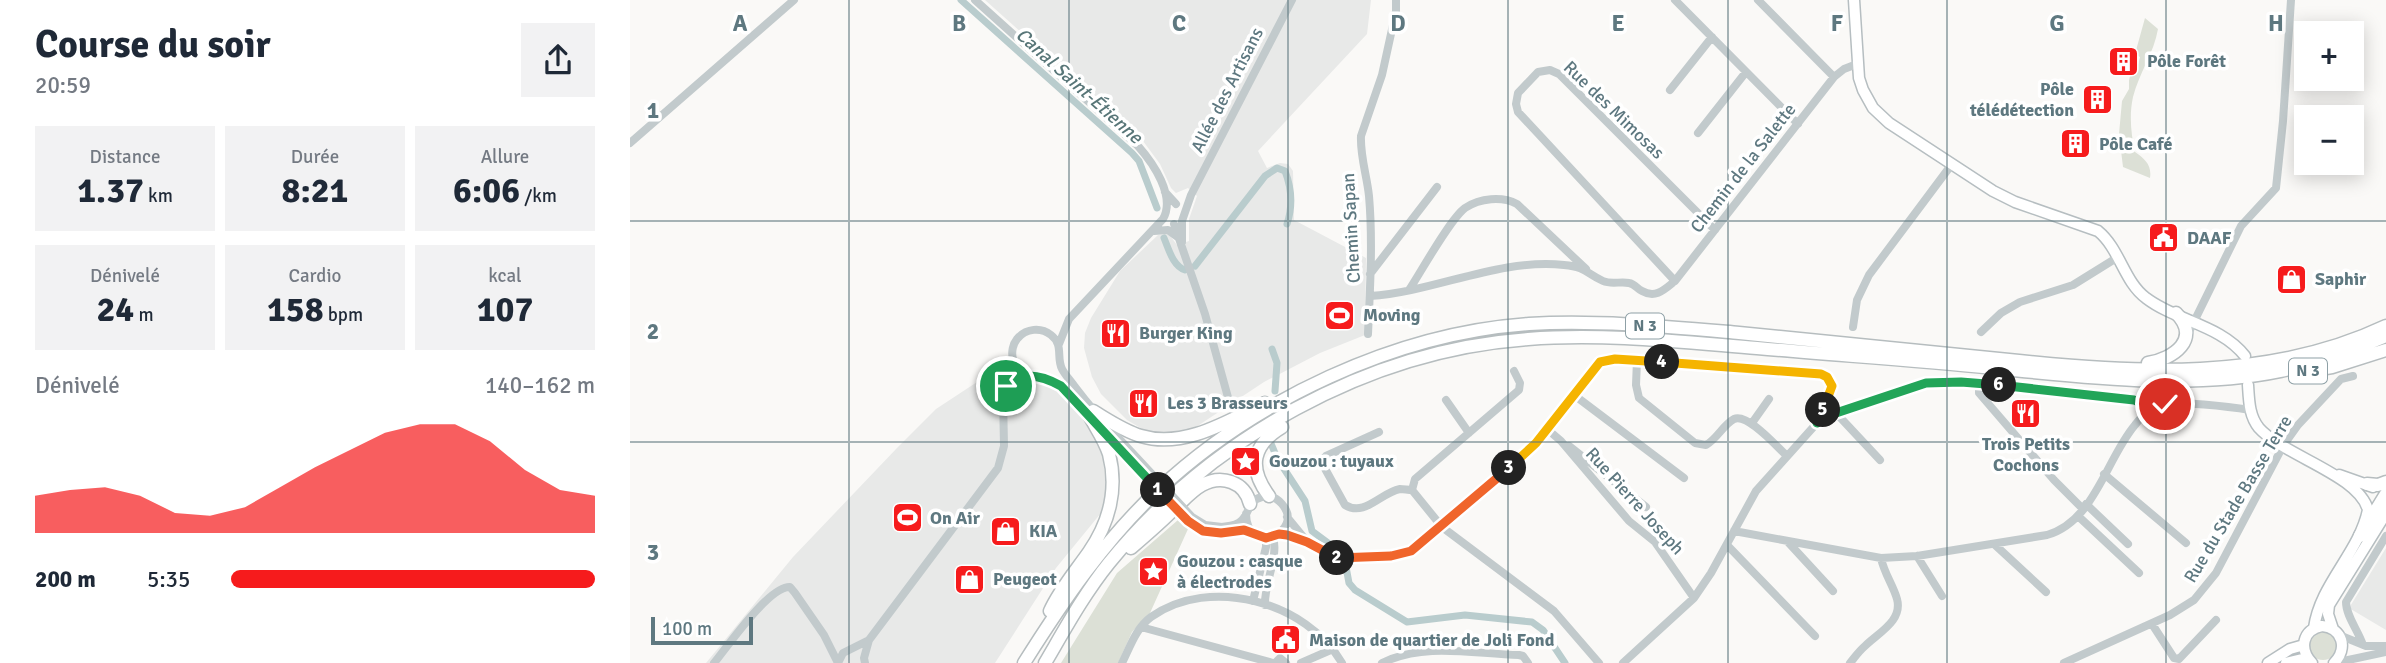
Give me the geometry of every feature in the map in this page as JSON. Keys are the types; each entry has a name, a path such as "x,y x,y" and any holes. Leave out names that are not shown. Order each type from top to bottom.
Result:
{"highway":[{"path":"2176,313 2186,327 2182,345"},
{"name":"N 3","path":"1027,658 1099,553 1156,492 1192,460 1277,404 1330,376 1434,340 1529,324 1697,329 1982,358 2124,369 2226,367 2298,358 2346,344 2386,326"},
{"name":"N 3","path":"2227,377 2277,372 2324,361 2386,336"},
{"name":"N 3","path":"1045,663 1088,590 1110,562 1166,502 1201,471 1284,416 1336,389 1437,354 1507,341 1578,338 1696,343 2124,379 2289,374 2332,367 2386,351"},
{"name":"N 3","path":"1982,358 2123,365 2164,360 2176,353 2182,345"},
{"path":"1269,496 1258,480 1256,464 1259,449 1269,435 1342,395 1437,354"},
{"path":"1091,413 1142,437 1177,439 1214,427 1330,376"},
{"path":"1027,658 1057,596 1090,551 1105,524 1111,505 1113,483 1109,455 1091,413"},
{"path":"1088,590 1110,566 1189,494 1206,482 1225,480 1242,487 1248,495 1248,509"},
{"path":"2364,489 2386,482"},
{"path":"2360,536 2385,496"}],"main road":[{"path":"1854,0 1857,64 1863,90 1873,108 1889,122 1993,191 2015,202 2092,228 2108,240 2137,290 2151,302 2196,319"},
{"path":"2130,278 2153,295 2196,319"},
{"path":"2151,302 2166,305 2196,319"},
{"path":"2248,386 2250,410 2258,427 2283,446 2319,467 2385,496 2385,514 2329,604 2328,614 2342,650 2334,663"},
{"path":"2314,628 2314,617 2322,600 2360,536 2368,510 2364,489"},
{"path":"2311,663 2305,653 2306,636 2314,628 2322,626 2336,632"},
{"path":"2268,663 2290,649 2304,645"},
{"path":"2287,663 2302,659 2311,663"}],"street":[{"path":"630,143 794,0"},
{"path":"975,0 1138,146 1154,167 1174,217 1233,408"},
{"name":"Allée des Artisans","path":"1069,319 1154,231 1174,217 1191,195 1292,0"},
{"name":"Chemin Sapan","path":"1368,334 1369,195 1360,146 1382,75 1396,0"},
{"path":"1675,0 1798,124"},
{"path":"2182,345 2241,226 2276,188 2291,0"},
{"path":"1761,1 1834,77"},
{"path":"1670,90 1712,37"},
{"name":"Chemin de la Salette","path":"1586,269 1601,280 1613,284 1634,284 1641,291 1656,294 1675,281 1834,77 1857,64"},
{"name":"Rue des Mimosas","path":"1675,281 1518,112 1518,93 1538,72 1550,70 1559,74 1715,230"},
{"path":"1698,133 1746,72"},
{"path":"1853,327 1857,300 1869,275 1952,164"},
{"path":"1370,274 1437,187"},
{"path":"1165,192 1177,204 1174,217"},
{"name":"Allée des Artisans","path":"1177,204 1191,195"},
{"path":"1409,290 1460,213 1477,202 1499,199 1508,199 1517,204 1586,269"},
{"path":"1154,231 1168,230 1182,242"},
{"path":"1981,332 2001,313 2020,302 2073,285 2118,257"},
{"path":"1370,296 1525,265 1562,264 1586,269"},
{"path":"864,661 869,640 998,468 1004,446 1003,397 1013,361 1013,346 1017,339 1029,330 1052,327 1069,319"},
{"path":"1069,319 1059,344 1062,370 1091,413"},
{"path":"1052,327 1050,334 1059,344"},
{"path":"1006,386 1013,380 1027,376 1048,379 1061,386 1091,413 1188,521 1203,531 1244,530 1307,542 1336,558 1391,556 1411,551 1442,527 1536,443 1596,366 1605,360 1821,374 1827,377 1832,386 1817,423"},
{"path":"1637,360 1636,385 1639,398 1695,443 1706,445 1712,442 1737,418 1752,423 1787,456"},
{"path":"1013,361 1027,376"},
{"path":"1039,377 1052,372 1060,361"},
{"path":"1412,490 1415,479 1520,390 1520,383 1514,371"},
{"name":"Rue du Stade Basse Terre","path":"2069,662 2152,624 2194,600 2210,582 2265,484 2283,446 2329,389 2341,379 2353,376"},
{"path":"1623,663 1693,598 1712,573 1756,491 1817,423 1836,413 1926,383 1979,383 2134,400 2152,408 2174,404 2250,410"},
{"path":"1979,383 1979,393 2139,573"},
{"path":"1574,395 1684,478"},
{"path":"1752,423 1769,399"},
{"path":"1446,400 1469,433"},
{"path":"1734,531 1881,558 1917,556 2060,531 2082,510 2123,438 2152,408"},
{"path":"1836,413 1880,460"},
{"name":"Rue Pierre Joseph","path":"1547,429 1561,441 1629,521 1655,542 1693,598"},
{"path":"1379,432 1322,459 1345,505 1359,510 1399,489 1412,490 1442,527 1554,611 1599,663"},
{"path":"1561,441 1646,507"},
{"path":"2104,474 2186,544"},
{"path":"1221,530 1236,525 1255,499 1269,496 1280,501 1286,511 1286,524 1272,536 1266,547 1253,601"},
{"path":"1248,509 1246,521 1253,533"},
{"path":"2082,510 2128,544"},
{"path":"1287,517 1307,542"},
{"path":"1265,605 1264,596 1274,547 1272,536"},
{"path":"2363,645 2358,630 2346,611 2346,602 2386,536"},
{"path":"1787,541 1833,591"},
{"path":"1994,544 2046,593"},
{"path":"1727,545 1815,636"},
{"path":"1917,556 1942,596"},
{"path":"1850,663 1895,618 1898,609 1881,558"},
{"path":"714,663 771,595 784,587 790,587 824,635 838,663"},
{"path":"1122,663 1141,627 1149,618 1163,610 1195,600 1220,598 1253,601 1301,621 1333,649 1342,663"},
{"path":"2152,624 2174,658 2179,659 2216,620"},
{"path":"1141,627 1274,663 1280,659 1286,663"},
{"path":"2336,632 2363,645 2386,646"},
{"path":"824,635 836,647 856,651 864,661"},
{"path":"838,663 840,657 869,640"},
{"path":"1301,663 1333,649"},
{"path":"1382,663 1462,649 1492,659 1519,655 1528,663"},
{"path":"2334,663 2386,652"}],"shaded area":[{"path":"985,0 1371,0 1367,34 1258,151 1267,168 1280,163 1288,164 1293,171 1294,220 1366,258 1365,335 1320,353 1264,382 1193,429 1159,433 1144,430 1127,420 1101,394 1092,377 1084,348 1085,333 1091,318 1120,271 1158,235 1169,234 1177,245 1189,241 1189,219 1197,196 1188,188 1176,193 1143,141"},
{"path":"2145,18 2158,29 2133,97 2131,124 2135,152 2147,163 2150,178 2123,167 2119,134 2122,101 2129,89 2133,65 2138,65 2140,57 2135,54"},
{"path":"1006,363 1022,378 1048,382 1084,420 1103,457 1106,492 1101,513 1056,568 995,663 706,663 793,557 936,409"},
{"path":"1178,520 1188,529 1150,613 1132,632 1118,663 1061,663 1117,573"},
{"path":"2386,548 2386,630 2349,608"},
{"path":"2323,632 2333,636 2337,646 2333,656 2323,660 2313,656 2309,646 2313,636"}],"waterway":[{"name":"Canal Saint-Étienne","path":"961,0 1132,153 1139,161 1157,208"},
{"name":"Canal Saint-Étienne","path":"1195,266 1265,176 1277,168 1285,171 1289,184 1291,204 1287,224"},
{"name":"Canal Saint-Étienne","path":"1164,238 1174,261 1185,270"},
{"name":"Canal Saint-Étienne","path":"1272,349 1277,363 1275,391"},
{"name":"Canal Saint-Étienne","path":"1270,441 1277,458 1305,501 1312,531 1343,554"},
{"name":"Canal Saint-Étienne","path":"1346,567 1349,583 1355,590 1407,622 1465,615 1532,622 1543,630 1565,663"}],"place":[{"name":"Pôle Forêt","path":"2124,61"},
{"name":"Pôle télédétection","path":"2097,99"},
{"name":"Pôle Café","path":"2076,144"},
{"name":"DAAF","path":"2164,238"},
{"name":"Saphir","path":"2292,279"},
{"name":"Moving","path":"1340,315"},
{"name":"Burger King","path":"1116,333"},
{"name":"Les 3 Brasseurs","path":"1144,403"},
{"name":"Trois Petits Cochons","path":"2026,413"},
{"name":"Gouzou : tuyaux","path":"1246,461"},
{"name":"On Air","path":"907,518"},
{"name":"KIA","path":"1006,531"},
{"name":"Gouzou : casque à électrodes","path":"1154,571"},
{"name":"Peugeot","path":"970,579"},
{"name":"Maison de quartier de Joli Fond","path":"1286,640"}],"route":[{"path":"1006,386 1018,377 1027,376 1048,379 1061,386 1188,521 1203,531 1221,533 1244,530 1266,538 1279,534 1287,535 1307,542 1326,554 1345,559 1391,556 1417,547 1536,443 1596,366 1605,360 1821,374 1827,377 1832,386 1817,423 1836,413 1912,387 1940,382 2034,388 2134,400 2152,408 2165,404"}]}
